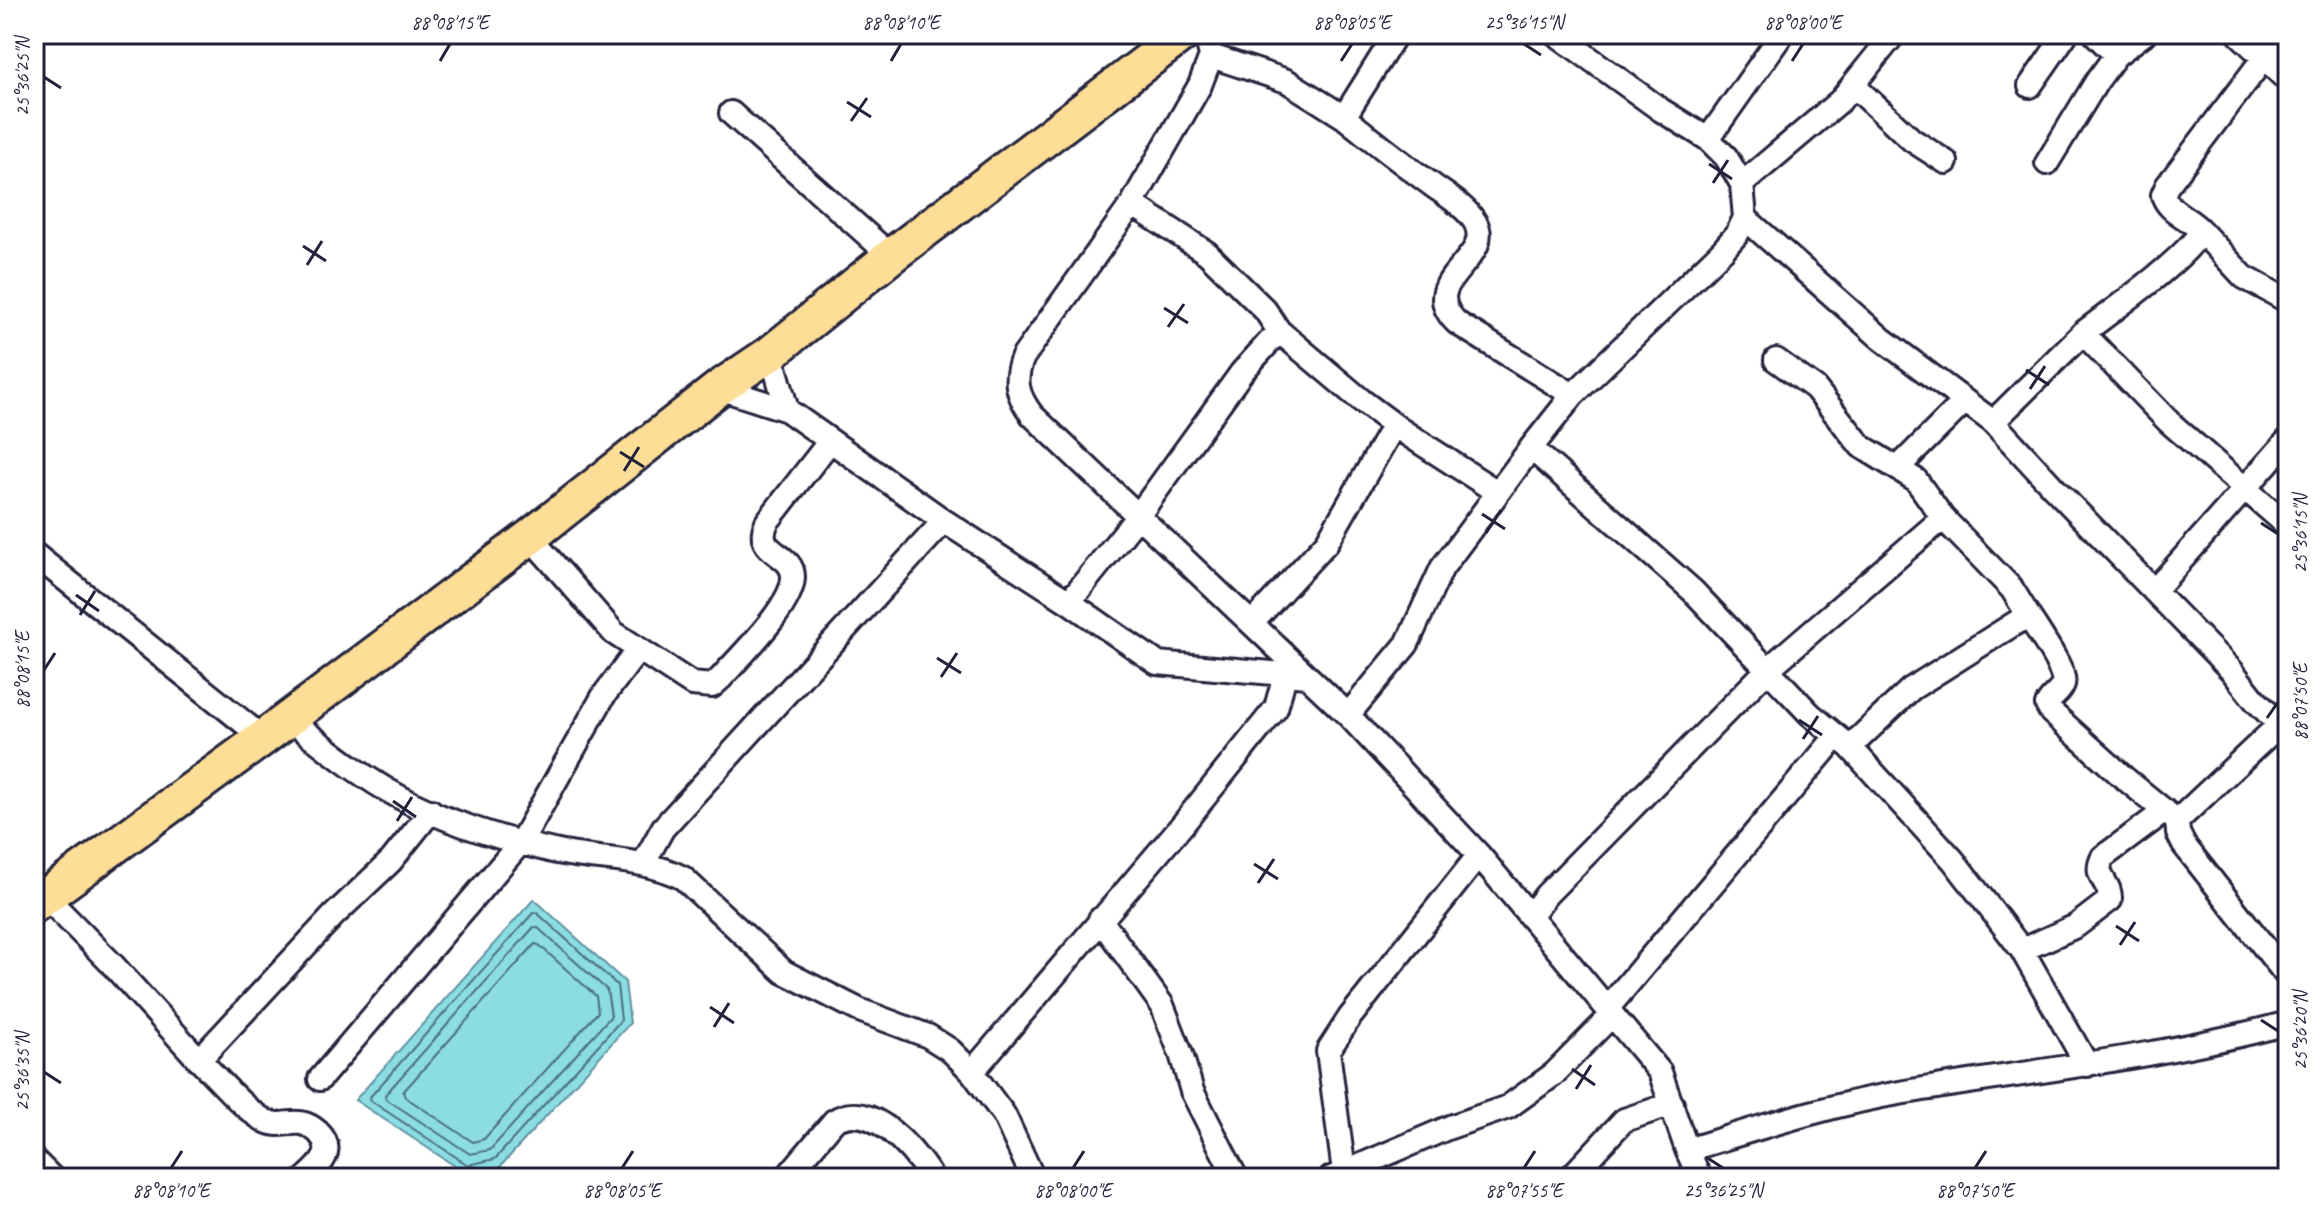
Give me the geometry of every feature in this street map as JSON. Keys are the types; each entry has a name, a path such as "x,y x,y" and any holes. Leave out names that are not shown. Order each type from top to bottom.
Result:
{"main road":[{"path":"39,901 530,537 719,388 771,353 891,256 1183,34"}],"street":[{"path":"1206,34 1211,56 1200,85 1132,204 1023,357 1016,373 1022,402 1138,516 1253,622 1296,676 1348,715 1479,855 1612,1015"},
{"path":"1344,117 1396,34"},
{"path":"1348,715 1407,644 1442,568 1573,395 1723,250 1745,218 1742,184 1726,157 1708,139 1661,110 1556,34"},
{"path":"1708,139 1782,34"},
{"path":"1742,184 1840,101 1894,34"},
{"path":"2030,86 2066,34"},
{"path":"2095,34 2116,55"},
{"path":"2047,163 2116,55 2144,34"},
{"path":"2239,34 2288,81"},
{"path":"2288,34 2263,59 2163,195 2167,205 2195,224 2244,277 2288,301"},
{"path":"1211,56 1287,81 1344,117 1445,194 1477,223 1479,235 1471,254 1447,285 1442,299 1445,312 1457,323 1573,395"},
{"path":"1853,85 1912,140 1946,162"},
{"path":"731,113 891,256"},
{"path":"1132,204 1218,262 1265,310 1279,331 1394,425 1497,492"},
{"path":"1745,218 1882,339 1993,422 2284,729 2171,816 2103,857 2098,867 2110,890 2110,900 2076,926 2022,950"},
{"path":"1993,422 2083,333 2175,260 2201,231"},
{"path":"1069,602 1138,516 1242,372 1279,331"},
{"path":"2083,333 2169,422 2288,526"},
{"path":"771,353 787,410"},
{"path":"1776,360 1815,388 1861,446 1916,480 1943,518 2012,589 2063,676 2061,688 2047,705 2051,712 2171,816 2184,845 2288,977"},
{"path":"719,388 787,410 944,521 1157,663 1296,676"},
{"path":"1898,468 1965,401"},
{"path":"1253,622 1327,542 1394,425"},
{"path":"2154,591 2288,440"},
{"path":"530,537 601,619 638,650 692,684 712,686 776,614 791,587 793,575 790,566 764,541 762,533 767,522 830,441"},
{"path":"1531,448 1693,591 1810,714 1843,742 1953,860 2022,950 2087,1065"},
{"path":"1530,916 1546,895 1768,669 1943,518"},
{"path":"643,864 663,828 944,521"},
{"path":"34,554 276,728 351,767 389,791 431,811 521,842 578,856 643,864 665,869 683,878 784,972 859,1010 928,1036 950,1050 972,1072 1004,1115 1033,1178"},
{"path":"1700,1178 1660,1072 1607,1009 1843,742 1911,689 2028,615"},
{"path":"320,1079 521,842 604,695 638,650"},
{"path":"972,1072 1183,824 1276,708 1296,676"},
{"path":"199,1060 334,915 391,861 431,811"},
{"path":"1479,855 1350,1017 1328,1051 1337,1175 1450,1127 1508,1107 1554,1074 1612,1015"},
{"path":"39,901 111,963 199,1060 260,1118 282,1125 301,1123 313,1127 323,1137 327,1148 325,1159 306,1178"},
{"path":"1100,919 1162,1005 1192,1091 1236,1178"},
{"path":"1687,1150 1803,1115 1903,1092 2156,1053 2288,1023"},
{"path":"1570,1178 1624,1120 1672,1104"},
{"path":"786,1178 834,1121 845,1114 856,1114 888,1128 903,1139 932,1178"},
{"path":"34,1160 52,1178"}],"water":[{"path":"534,899 625,982 630,1023 499,1168 467,1174 355,1100"}]}
